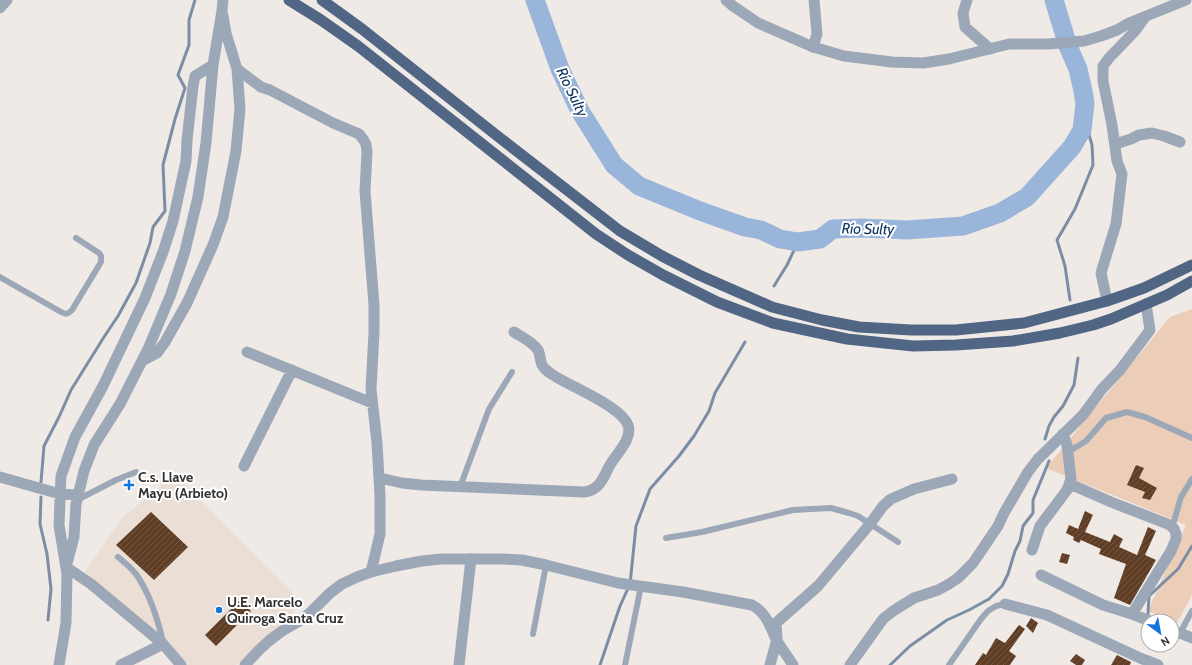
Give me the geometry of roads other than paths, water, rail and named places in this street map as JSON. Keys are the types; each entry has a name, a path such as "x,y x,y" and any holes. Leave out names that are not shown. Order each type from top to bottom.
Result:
{"highway":[{"path":"289,0 358,46 596,234 628,255 663,275 717,302 773,323 847,339 913,346 1013,341 1060,333 1111,319 1167,296 1192,281"},
{"path":"322,0 362,29 620,231 662,256 699,275 772,307 822,320 859,327 956,330 1024,323 1107,301 1144,288 1192,265"}],"street":[{"path":"0,8 8,0"},
{"path":"726,0 758,23 813,47 844,56 892,62 923,63 949,59 1009,44 1048,44 1084,41 1117,30 1129,23 1186,0"},
{"path":"813,47 817,34 814,0"},
{"path":"967,0 963,13 965,27 990,49"},
{"path":"66,566 74,537 78,497 84,471 94,445 120,404 148,349 171,294 185,251 198,197 206,143 213,65 222,5"},
{"path":"142,361 157,353 165,342 187,303 213,245 223,217 236,151 240,123 240,108 237,69 226,33 222,5"},
{"path":"1107,301 1101,273 1116,224 1122,174 1117,161 1112,125 1103,82 1103,66 1135,31 1145,17"},
{"path":"59,665 66,623 67,574 59,525 61,476 75,437 103,386 146,298 173,221 186,161 187,140 195,76 213,65"},
{"path":"237,69 261,88 270,90 327,120 359,134 366,144 365,191 374,305 374,332 371,371 372,403 378,443 380,478 380,534 371,572"},
{"path":"1115,144 1139,135 1152,133 1180,142"},
{"path":"850,665 883,619 914,598 938,590 949,584 958,578 973,563 998,526 1028,472 1038,459 1083,415 1102,389 1120,370 1150,330 1146,304"},
{"path":"380,478 402,483 421,485 584,492 591,491 599,485 611,463 629,437 628,425 622,416 605,403 545,369 541,364 538,351 533,345 514,332"},
{"path":"247,352 372,403"},
{"path":"244,466 292,370"},
{"path":"1032,550 1040,526 1070,484 1071,479 1068,452 1063,434"},
{"path":"0,477 60,494 78,497"},
{"path":"770,665 777,639 776,623 818,586 870,524 883,506 891,499 914,489 952,479"},
{"path":"1070,484 1170,525 1176,534 1176,539 1171,551 1132,614"},
{"path":"245,665 264,645 311,612 330,593 342,584 371,572 422,561 441,559 522,560 618,583 752,605 763,613 793,665"},
{"path":"459,665 471,559"},
{"path":"66,566 91,584 163,644 181,665"},
{"path":"1041,575 1103,605 1140,617"},
{"path":"1004,604 1047,615 1158,665"},
{"path":"1180,633 1192,638"},
{"path":"121,665 163,644"}],"lane":[{"path":"0,277 64,314 68,314 72,310 101,262 101,256 99,253 76,238"},
{"path":"460,487 489,409 512,372"},
{"path":"1068,452 1086,441 1106,418 1127,412 1146,417 1192,438"},
{"path":"78,497 136,472"},
{"path":"1172,528 1181,497 1192,479"},
{"path":"666,538 702,532 792,510 831,508 858,516 898,542"},
{"path":"118,557 138,576 150,599 159,623 163,644"},
{"path":"533,634 546,565"},
{"path":"625,665 641,586"},
{"path":"949,665 988,611 996,606 1004,604"},
{"path":"1180,626 1192,610"}],"waterway":[{"path":"41,482 44,446 71,390 118,316 136,283 150,243 153,227 165,211 163,165 185,88 178,75 189,45 189,20 195,0"},
{"name":"Río Sulty","path":"535,0 560,69 580,111 614,165 639,186 700,211 745,227 761,230 780,239 798,242 820,239 833,229 862,228 907,230 963,226 1000,213 1027,197 1072,147 1082,130 1085,104 1083,91 1078,69 1068,46 1054,0"},
{"path":"1070,300 1065,266 1057,240 1075,209 1093,165 1092,145 1083,114"},
{"path":"774,286 787,265 798,242"},
{"path":"600,665 620,606 630,584 636,526 650,489 679,456 694,436 709,411 715,393 745,342"},
{"path":"1045,439 1049,426 1063,406 1074,385 1078,358"},
{"path":"890,665 910,646 947,620 989,599 1002,586 1020,541 1023,526 1033,513 1033,500 1049,461"},
{"path":"41,497 40,524 47,554 51,589 48,620"},
{"path":"1148,613 1149,596 1178,569 1192,546"}],"place":[{"name":"C.s. Llave Mayu (Arbieto)","path":"129,485"},
{"name":"U.E. Marcelo Quiroga Santa Cruz","path":"219,610"}]}
